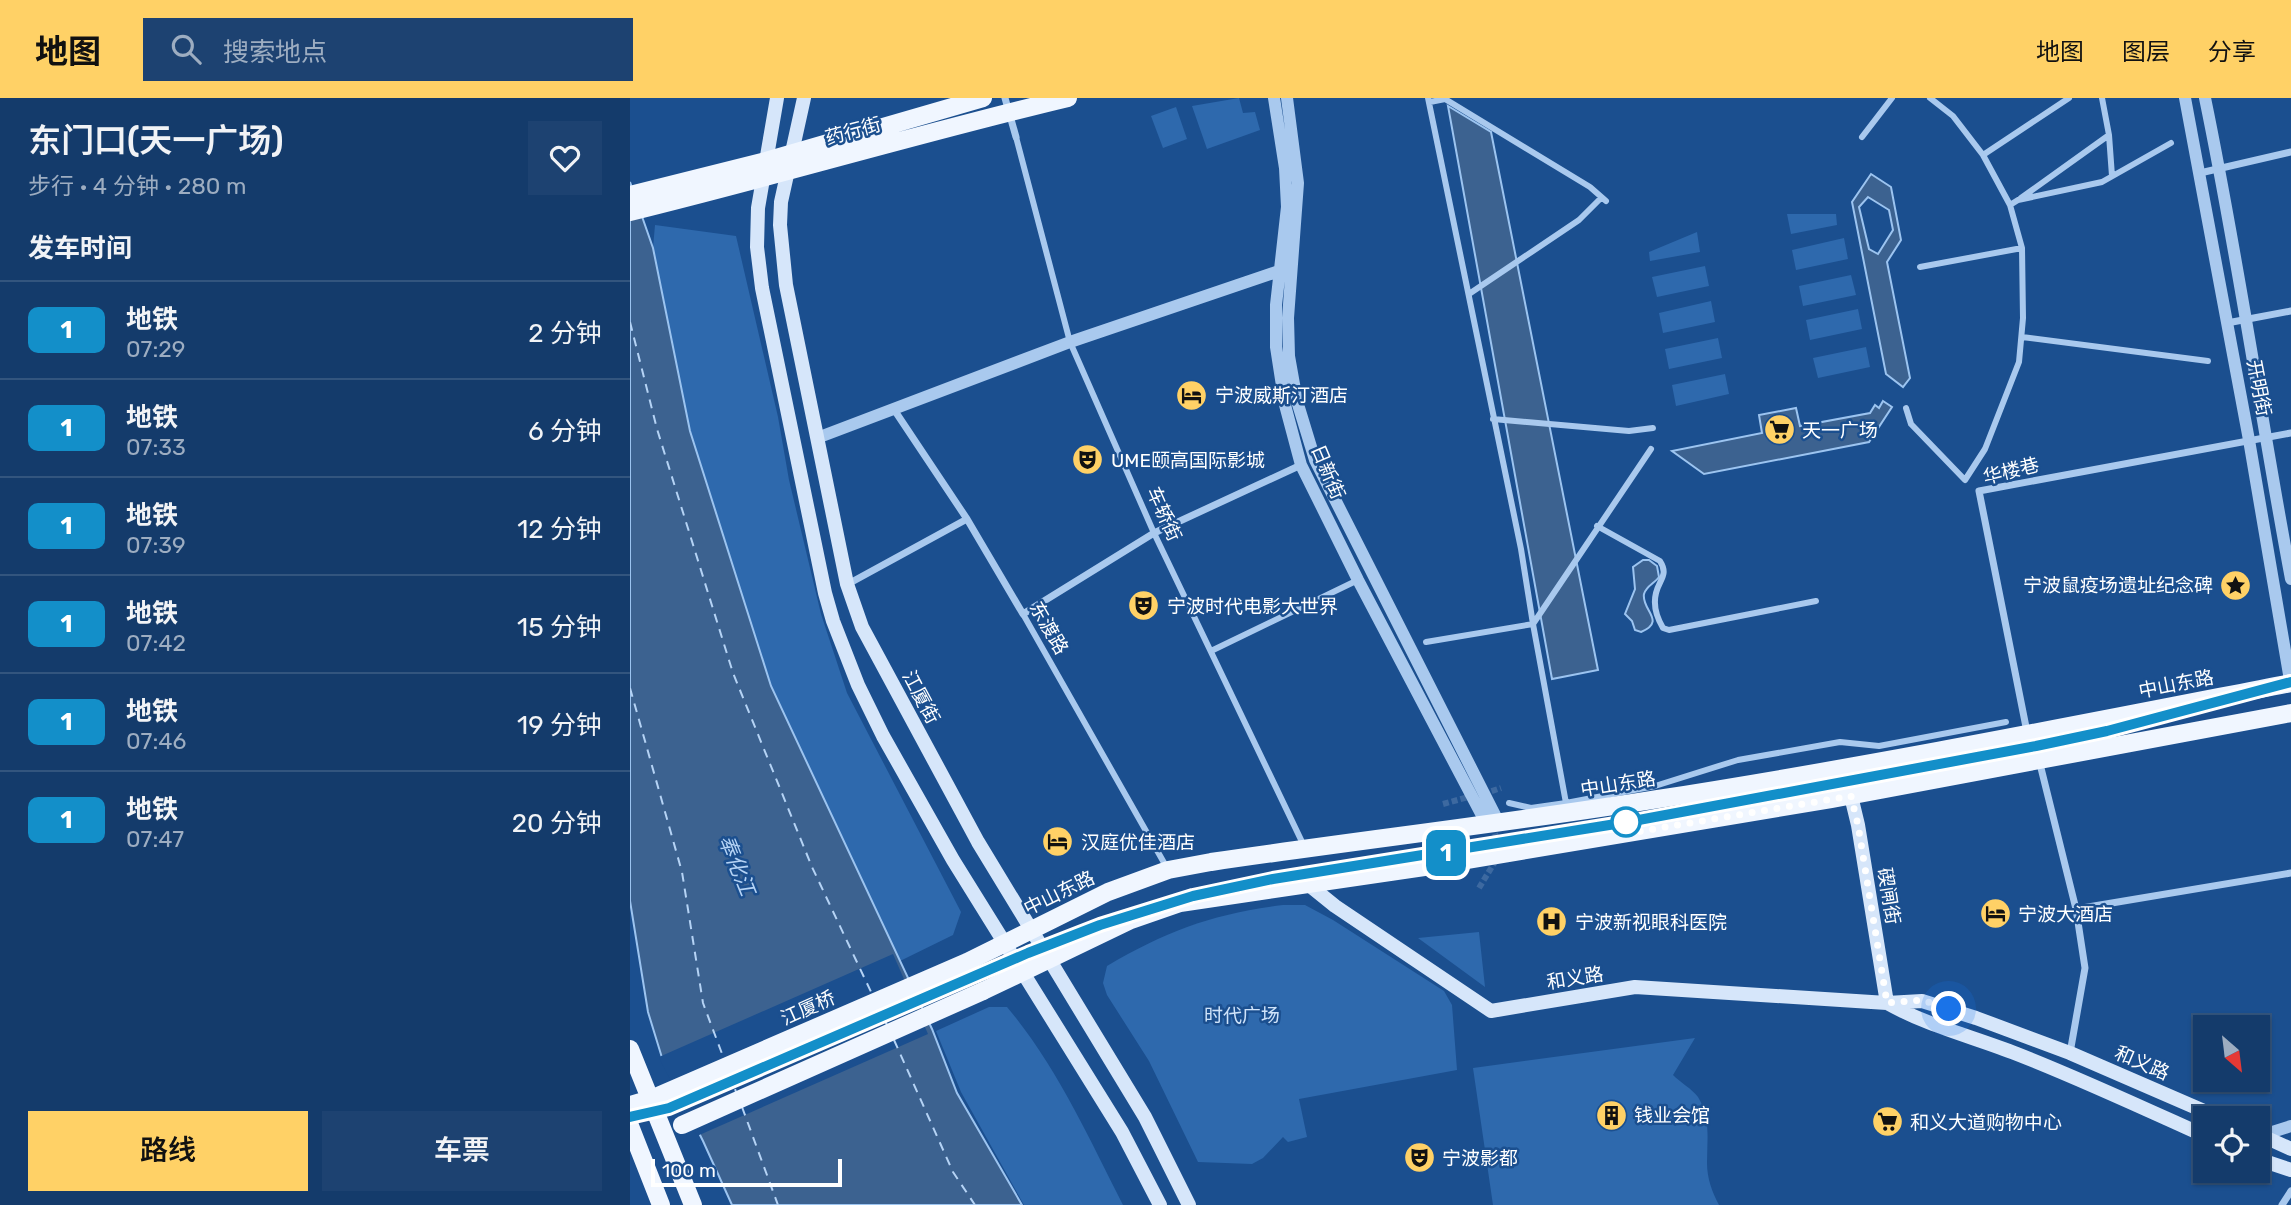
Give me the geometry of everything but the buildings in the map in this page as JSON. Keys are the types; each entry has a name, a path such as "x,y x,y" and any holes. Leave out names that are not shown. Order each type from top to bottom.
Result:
{"main road":[{"path":"777,98 756,227 762,288 820,571 833,621 858,685 883,736 953,860 1122,1132 1160,1205"},
{"name":"江厦街","path":"804,98 781,202 781,244 786,285 846,584 862,627 978,842 1145,1117 1189,1205"},
{"name":"药行街","path":"765,170 792,153 983,98"},
{"name":"药行街","path":"630,212 642,198 765,170 787,171 1007,105 1068,98"},
{"name":"中山东路","path":"967,962 1108,892 1168,870 1660,799 2291,684"},
{"path":"662,1205 631,1135 664,1132 681,1125 983,991 1131,920 1181,903 1309,885 1851,796 2291,713"},
{"name":"碶闸街","path":"1851,796 1887,1003"},
{"name":"和义路","path":"1309,885 1335,906 1491,1011 1636,987 1887,1003 1922,1000 1976,1017 2070,1053 2193,1106"},
{"name":"江厦桥","path":"659,1096 967,962"},
{"name":"和义路","path":"1887,1003 1916,1019 1969,1035 2061,1072 2193,1131"},
{"path":"630,1049 659,1096 664,1132 693,1205"},
{"path":"630,1105 659,1096"},
{"path":"2270,1139 2291,1149"},
{"path":"2270,1163 2291,1170"}],"street":[{"name":"日新街","path":"1274,98 1287,185 1275,323 1277,358 1285,405 1301,465 1358,580 1493,824"},
{"name":"日新街","path":"1287,98 1298,183 1288,318 1289,356 1297,401 1315,460 1493,824"},
{"path":"1862,137 1892,98"},
{"path":"1906,408 1911,424 1965,480 1988,441 2019,362 2022,337 2022,248 2010,205 1983,155 1953,116 1930,98"},
{"path":"1983,155 2069,98"},
{"path":"2102,98 2109,135 2112,176"},
{"name":"开明街","path":"2185,98 2249,440 2291,684"},
{"name":"开明街","path":"2205,98 2220,169 2264,438 2291,579"},
{"path":"1469,294 1604,200 1590,187 1445,99 1429,100 1521,549 1566,803"},
{"name":"车轿街","path":"1007,105 1070,342 1154,533 1305,850"},
{"path":"2010,205 2109,135"},
{"path":"2018,200 2102,182 2171,143"},
{"path":"2200,173 2291,152"},
{"path":"1920,267 2022,248"},
{"path":"817,438 1070,342 1279,271"},
{"path":"2227,323 2291,311"},
{"path":"2022,337 2208,361"},
{"name":"东渡路","path":"893,408 967,519 1168,870"},
{"path":"1493,419 1629,431 1653,428"},
{"path":"2249,440 2291,433"},
{"name":"华楼巷","path":"2027,734 1979,491 2249,440"},
{"path":"1426,642 1533,624 1651,449"},
{"path":"1023,614 1154,533 1301,465"},
{"path":"846,584 967,519"},
{"path":"1597,526 1660,561 1665,568 1664,578 1656,591 1655,604 1663,628 1669,630 1816,601"},
{"path":"1211,651 1358,580"},
{"name":"中山东路","path":"1509,803 1531,808 1566,803 1655,786 1687,774 1750,758 1840,742 1879,746 2006,722"},
{"path":"2039,759 2076,909 2085,968 2070,1053"},
{"path":"2076,909 2291,873"},
{"path":"2270,1133 2291,1126"},
{"path":"2282,1205 2291,1191"}],"green space":[{"path":"1239,98 1243,113 1255,112 1260,130 1207,149 1192,106"},
{"path":"1176,107 1187,139 1163,148 1151,116"},
{"path":"1787,214 1836,214 1837,225 1791,234"},
{"path":"655,225 736,236 821,614 847,693 961,912 953,935 900,961 771,686 690,431 653,248"},
{"path":"1697,232 1700,252 1650,261 1649,252"},
{"path":"1844,238 1848,259 1796,270 1792,250"},
{"path":"1705,266 1709,286 1657,297 1652,277"},
{"path":"1851,275 1856,295 1803,306 1799,286"},
{"path":"1711,301 1715,322 1663,333 1659,313"},
{"path":"1858,309 1862,329 1810,340 1806,320"},
{"path":"1718,338 1722,358 1669,369 1665,349"},
{"path":"1866,347 1870,367 1818,378 1813,358"},
{"path":"1725,374 1729,394 1676,406 1672,385"},
{"name":"时代广场","path":"1283,905 1305,905 1444,991 1452,1005 1457,1070 1299,1099 1307,1137 1288,1142 1283,1137 1263,1158 1252,1164 1198,1162 1149,1061 1107,995 1103,983 1107,966 1192,925 1235,913"},
{"path":"1479,932 1485,987 1418,938"},
{"path":"989,1007 1007,1007 1025,1029 1071,1103 1123,1205 1024,1205 961,1092 936,1031"},
{"path":"1695,1038 1673,1075 1698,1097 1705,1113 1708,1174 1719,1205 1493,1205 1473,1068"}],"water":[{"path":"1448,106 1491,132 1598,670 1552,679"},
{"path":"1871,174 1891,187 1901,240 1887,262 1910,378 1903,387 1886,374 1852,202","holes":["1868,197 1889,210 1893,230 1878,254 1869,249 1859,207"]},
{"name":"奉化江","path":"630,182 653,248 690,431 771,686 932,1029 957,1093 1022,1205 732,1205 663,1061 648,1012 630,901"},
{"path":"1883,401 1892,407 1869,442 1704,474 1672,451 1762,433 1759,415 1796,408 1800,426 1870,413 1875,405 1879,408"},
{"path":"1643,560 1649,560 1657,566 1659,577 1644,594 1653,619 1652,624 1641,632 1635,630 1632,621 1625,614 1635,589 1633,567"}],"pier":[{"path":"893,954 928,1034 697,1136 659,1057"}],"ferry route":[{"path":"630,322 657,429 733,673 812,867 872,994"},
{"path":"630,688 682,872 703,1003 724,1059"},
{"path":"879,1008 887,1025"},
{"path":"894,1040 953,1172 975,1205"},
{"path":"730,1074 736,1092"},
{"path":"742,1107 778,1205"}],"tunnel":[{"path":"1483,794 1501,788"},
{"path":"1443,804 1472,796"},
{"path":"1492,825 1501,851"},
{"path":"1479,888 1496,860"}],"metro line":[{"name":"1","path":"630,1117 669,1108 1076,934 1193,896 1273,879 1628,822 2036,746 2107,731 2291,682"}],"place":[{"name":"宁波威斯汀酒店","path":"1192,395"},
{"name":"天一广场","path":"1779,430"},
{"name":"UME颐高国际影城","path":"1088,460"},
{"name":"宁波鼠疫场遗址纪念碑","path":"2236,585"},
{"name":"宁波时代电影大世界","path":"1144,606"},
{"name":"汉庭优佳酒店","path":"1058,842"},
{"name":"宁波大酒店","path":"1995,914"},
{"name":"宁波新视眼科医院","path":"1552,922"},
{"name":"钱业会馆","path":"1611,1115"},
{"name":"和义大道购物中心","path":"1887,1122"},
{"name":"宁波影都","path":"1419,1158"}],"route":[{"path":"1626,822 1618,835 1851,796 1887,1003 1922,1000 1949,1009"}]}
